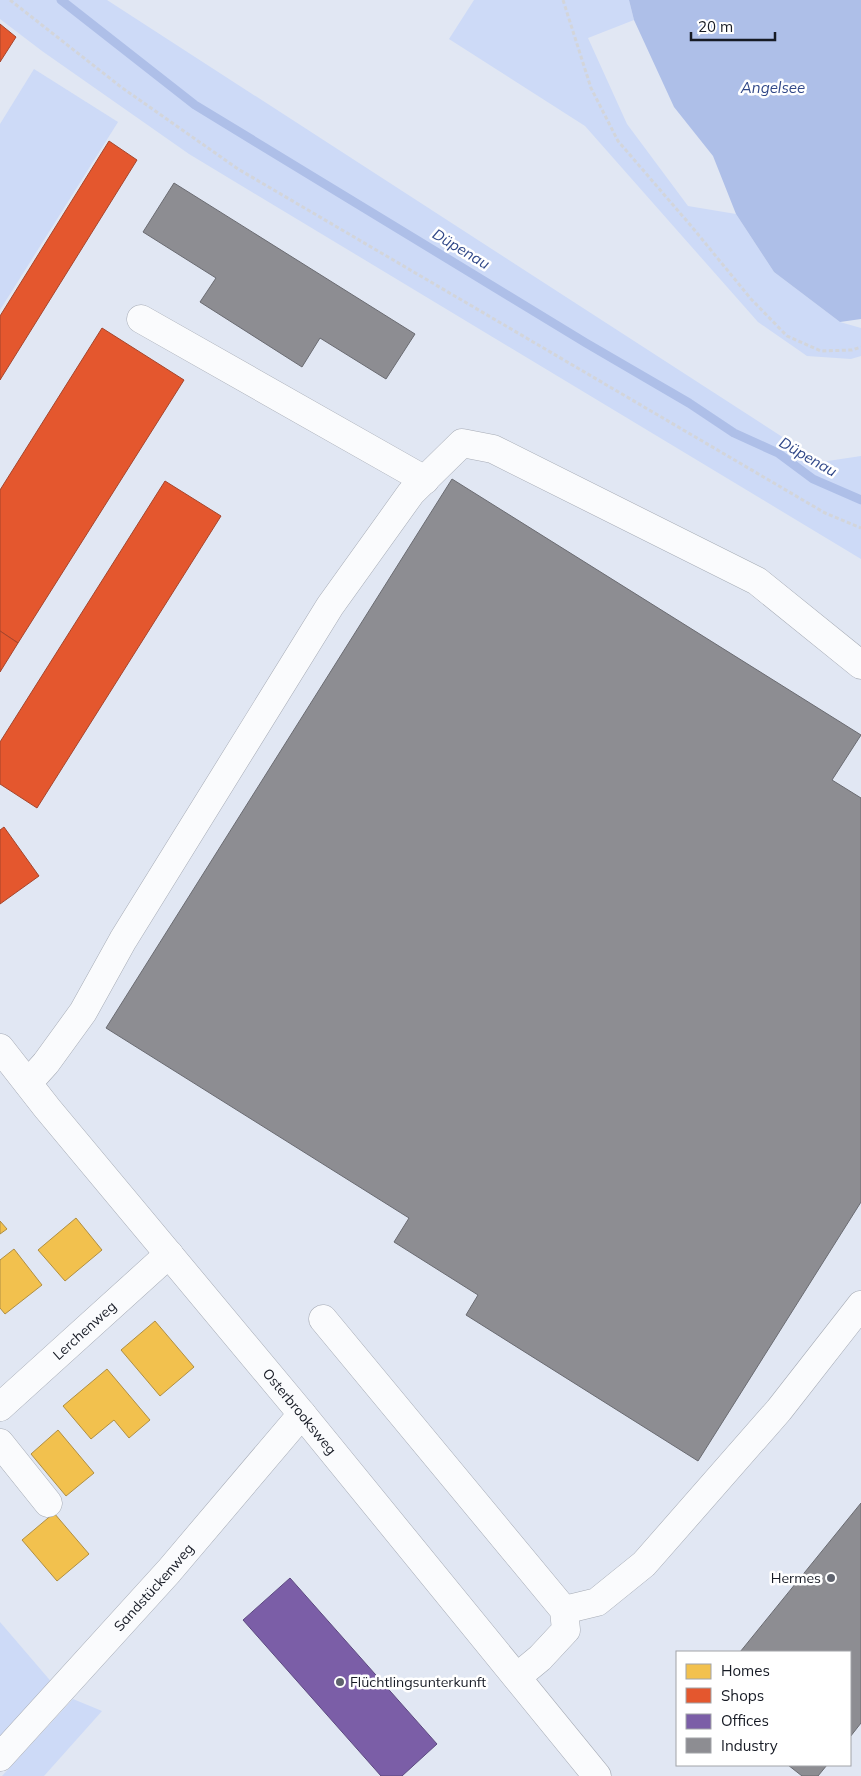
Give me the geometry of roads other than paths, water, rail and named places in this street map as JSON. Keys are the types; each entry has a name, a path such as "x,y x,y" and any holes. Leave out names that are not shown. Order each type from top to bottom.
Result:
{"street":[{"path":"141,319 426,480"},
{"path":"28,1083 46,1063 83,1012 123,940 330,606 411,493 462,443 493,449 757,580 861,665"},
{"name":"Osterbrooksweg","path":"0,1048 597,1776"},
{"name":"Lerchenweg","path":"0,1407 169,1254"},
{"path":"564,1610 597,1602 644,1564 779,1410 861,1305"},
{"path":"323,1319 564,1610 566,1630 540,1658 517,1678"},
{"name":"Sandstückenweg","path":"0,1756 169,1571 302,1414"},
{"path":"0,1443 48,1503"}],"water":[{"name":"Angelsee","path":"629,0 861,0 861,319 840,322 774,272 736,214 713,156 674,107 634,20"}],"waterway":[{"name":"Düpenau","path":"61,0 195,105 586,343 689,403 734,433 778,453 813,479 861,500"}],"place":[{"name":"Hermes","path":"831,1578"},
{"name":"Flüchtlingsunterkunft","path":"340,1682"}]}
